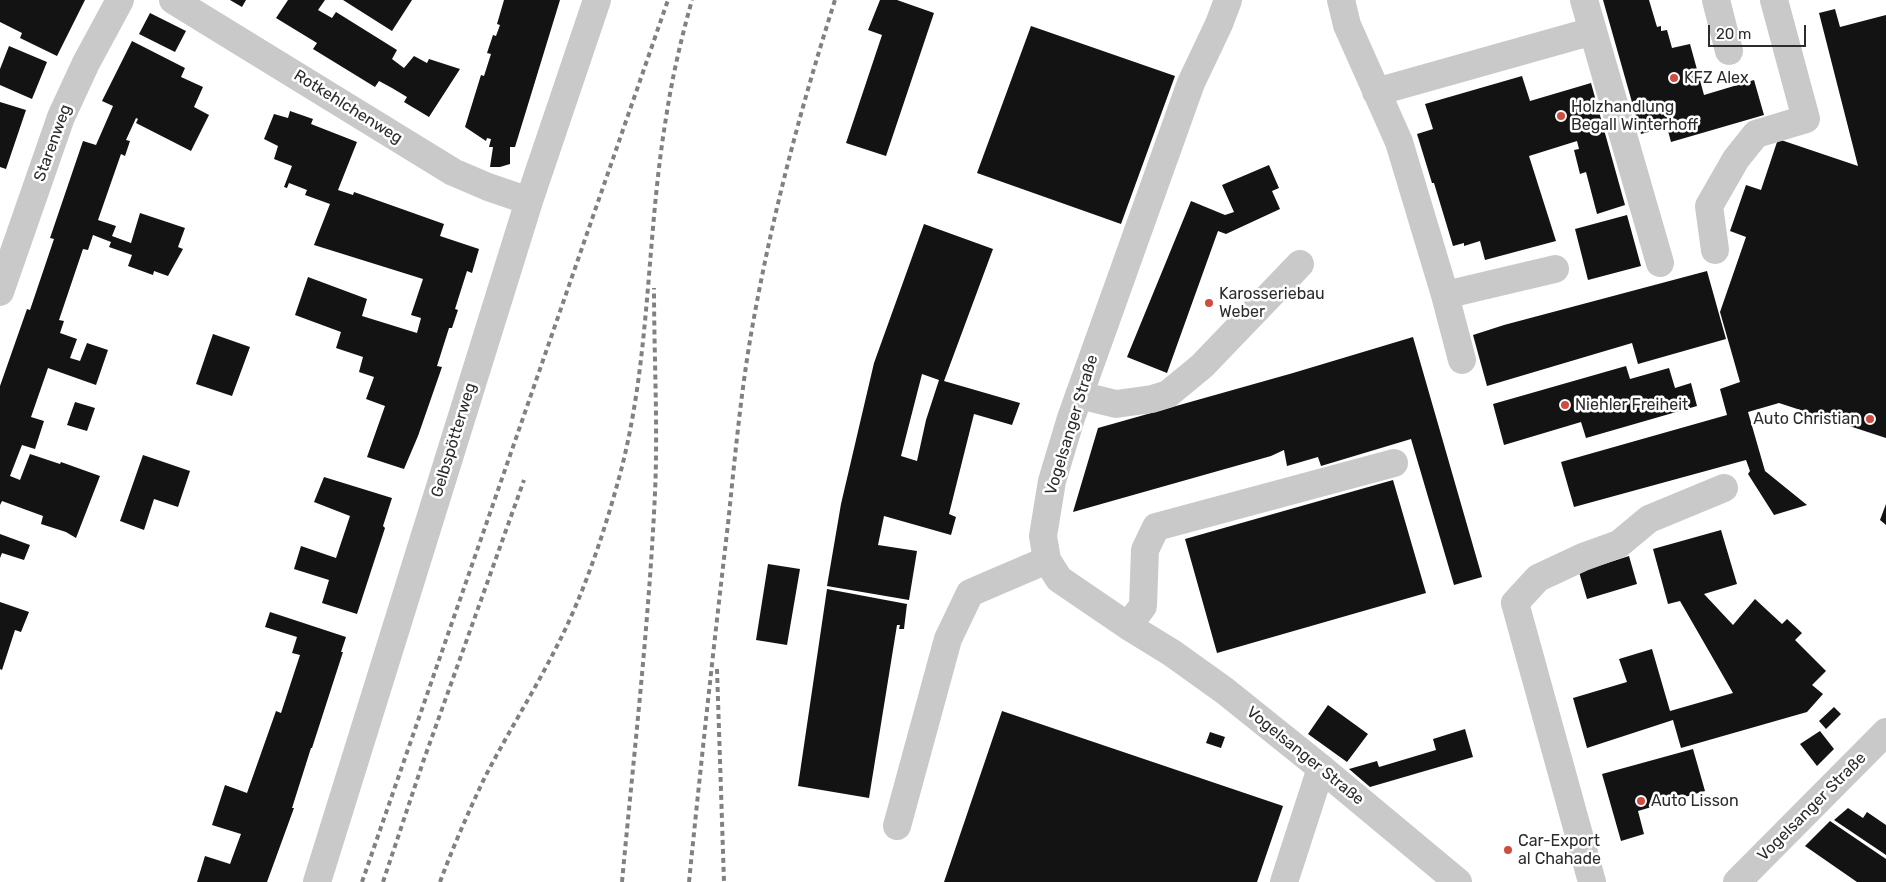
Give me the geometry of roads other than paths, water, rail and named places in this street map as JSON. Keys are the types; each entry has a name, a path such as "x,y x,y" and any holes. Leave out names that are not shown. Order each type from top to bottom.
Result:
{"street":[{"name":"Starenweg","path":"0,292 61,117 86,63 120,0"},
{"name":"Rotkehlchenweg","path":"173,0 453,172 488,187 529,201"},
{"name":"Gelbspötterweg","path":"317,882 529,201 597,0"},
{"name":"Vogelsanger Straße","path":"1228,0 1219,24 1191,83 1079,395 1052,481 1043,536 1046,560 1059,579 1128,626 1172,653 1225,691 1458,882"},
{"path":"1341,0 1347,25 1399,142 1445,295 1462,360"},
{"path":"1584,0 1660,263"},
{"path":"1716,0 1729,52"},
{"path":"1715,250 1708,206 1736,159 1756,134 1806,119 1774,0"},
{"path":"1376,92 1593,31"},
{"path":"1079,395 1116,404 1152,399 1168,394 1202,366 1300,264"},
{"path":"1445,295 1555,269"},
{"path":"1128,626 1142,606 1145,550 1156,527 1394,463"},
{"path":"1592,882 1515,603 1538,578 1584,556 1619,544 1649,519 1724,488"},
{"path":"897,826 948,639 970,593 1046,560"},
{"name":"Vogelsanger Straße","path":"1737,882 1886,732"},
{"path":"1284,882 1321,768"}],"railway":[{"path":"362,882 668,0"},
{"path":"440,882 484,779 549,661 567,624 593,562 613,499 629,434 637,389 666,118 677,59 692,0"},
{"path":"689,882 739,423 749,348 769,241 779,200 799,120 835,0"},
{"path":"622,882 645,639 655,493 654,288"},
{"path":"383,882 423,762 524,480"},
{"path":"717,669 724,882"}],"place":[{"name":"KFZ Alex","path":"1674,78"},
{"name":"Holzhandlung Begall Winterhoff","path":"1561,116"},
{"name":"Karosseriebau Weber","path":"1209,303"},
{"name":"Niehler Freiheit","path":"1565,405"},
{"name":"Auto Christian","path":"1870,419"},
{"name":"Auto Lisson","path":"1641,801"},
{"name":"Car-Export al Chahade","path":"1508,850"}]}
